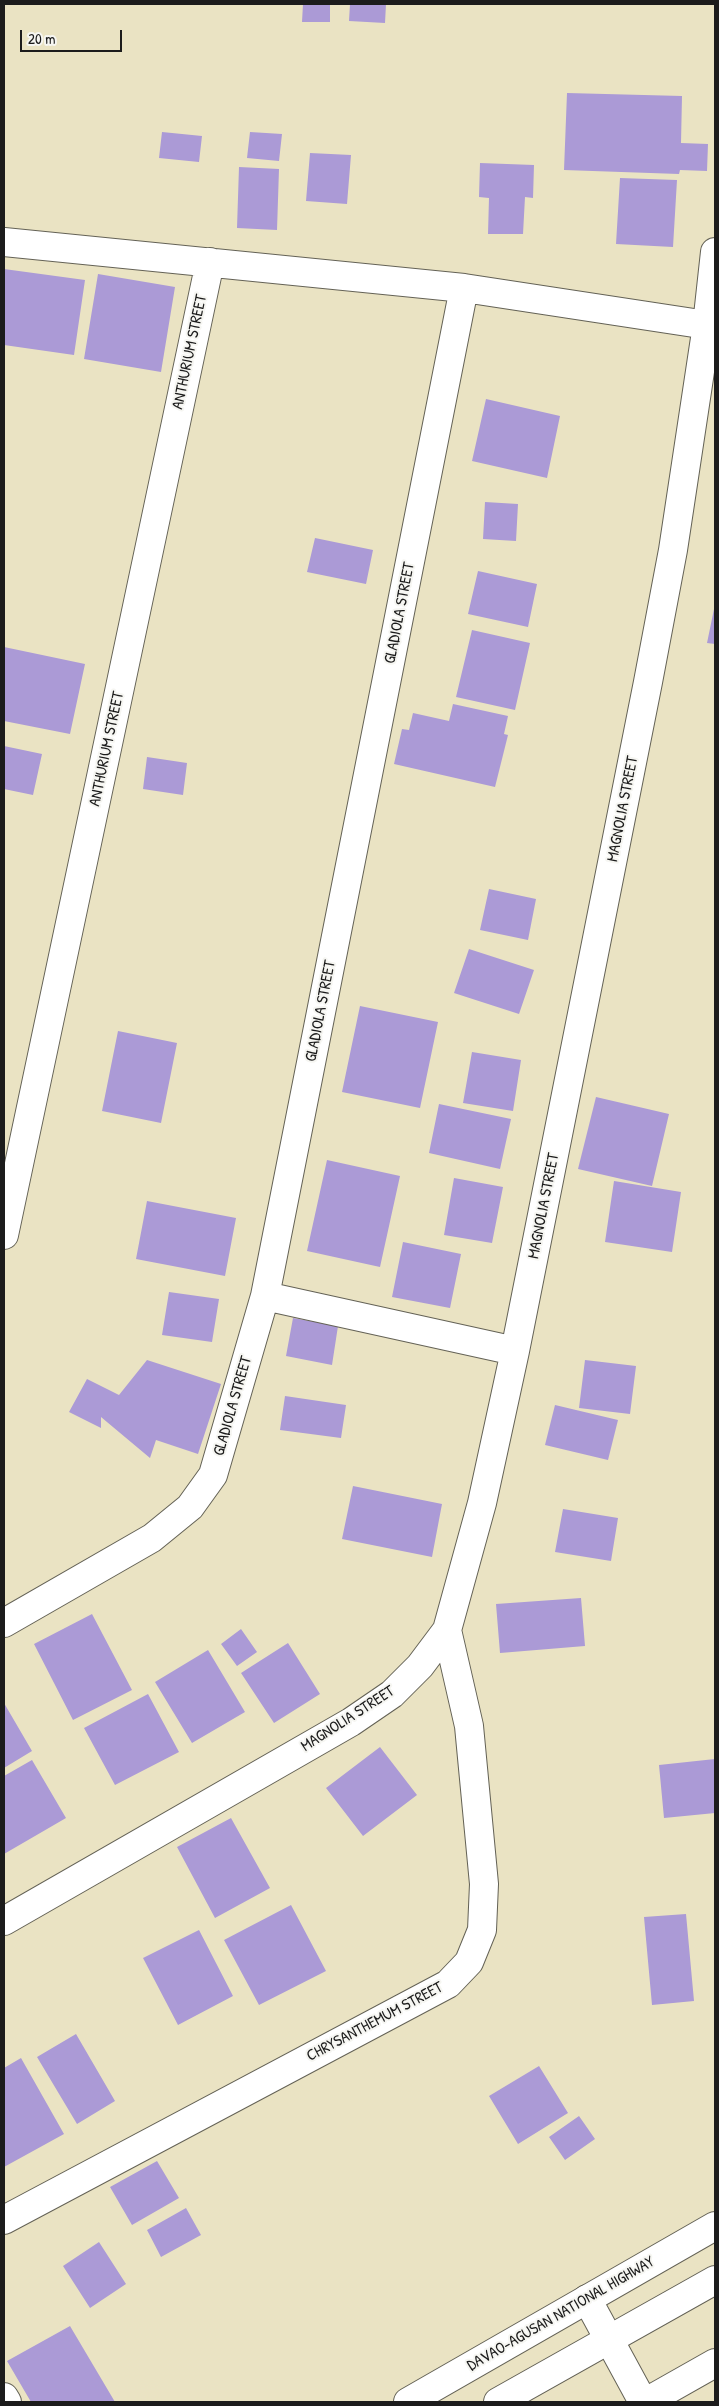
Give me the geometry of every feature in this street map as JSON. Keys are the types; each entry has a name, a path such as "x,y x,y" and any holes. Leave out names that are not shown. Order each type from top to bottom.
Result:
{"main road":[{"path":"4,242 464,288 707,325"},
{"name":"MAGNOLIA STREET","path":"4,1921 351,1722 392,1694 420,1666 447,1630 482,1503 515,1351 667,578 707,325 715,252"},
{"name":"ANTHURIUM STREET","path":"4,1236 210,262"},
{"name":"GLADIOLA STREET","path":"4,1622 152,1538 190,1507 213,1475 265,1296 464,288"},
{"path":"265,1296 515,1351"},
{"name":"CHRYSANTHEMUM STREET","path":"4,2220 448,1984 469,1962 482,1930 484,1884 469,1726 447,1630"},
{"name":"DAVAO-AGUSAN NATIONAL HIGHWAY","path":"408,2402 715,2226"},
{"path":"498,2402 715,2280"},
{"path":"587,2299 644,2402 715,2363"},
{"path":"4,2397 7,2402"}],"building":[{"path":"303,4 330,4 330,22 302,22"},
{"path":"350,4 386,4 385,23 349,21"},
{"path":"567,93 682,96 681,143 708,144 707,171 680,170 679,174 564,170"},
{"path":"162,132 202,136 199,162 159,158"},
{"path":"250,132 282,134 279,161 247,158"},
{"path":"310,153 351,155 347,204 306,201"},
{"path":"480,163 534,165 533,198 525,197 523,234 488,234 489,198 479,197"},
{"path":"239,167 279,169 277,230 237,228"},
{"path":"620,178 677,180 673,247 616,244"},
{"path":"4,269 85,280 74,355 4,345"},
{"path":"98,274 175,287 161,372 84,359"},
{"path":"486,399 560,416 547,478 472,461"},
{"path":"485,502 518,504 516,541 483,539"},
{"path":"315,538 373,550 366,584 307,572"},
{"path":"478,571 537,584 528,627 468,614"},
{"path":"715,609 715,644 707,643"},
{"path":"472,630 530,643 515,710 456,697"},
{"path":"4,647 85,664 70,734 4,721"},
{"path":"453,704 508,716 504,734 508,735 495,787 394,764 402,729 409,730 413,713 449,721"},
{"path":"4,746 42,754 33,795 4,789"},
{"path":"147,757 187,763 183,795 143,789"},
{"path":"489,889 536,899 528,940 480,930"},
{"path":"469,949 534,970 519,1014 454,993"},
{"path":"360,1006 438,1022 420,1108 342,1092"},
{"path":"118,1031 177,1043 161,1123 102,1111"},
{"path":"472,1052 521,1060 513,1111 463,1103"},
{"path":"596,1097 669,1114 652,1186 578,1169"},
{"path":"439,1104 511,1119 500,1169 429,1153"},
{"path":"327,1160 400,1176 380,1267 307,1251"},
{"path":"454,1178 503,1187 492,1243 444,1235"},
{"path":"614,1181 681,1192 672,1252 605,1242"},
{"path":"147,1201 236,1218 225,1276 136,1259"},
{"path":"403,1242 461,1254 450,1308 392,1297"},
{"path":"169,1292 219,1299 212,1342 162,1335"},
{"path":"293,1318 338,1326 332,1365 286,1356"},
{"path":"147,1360 221,1384 198,1454 156,1440 150,1458 101,1417 101,1428 69,1412 87,1379 119,1395"},
{"path":"585,1360 636,1366 630,1414 579,1408"},
{"path":"285,1396 346,1405 341,1438 280,1430"},
{"path":"555,1405 618,1420 608,1460 545,1445"},
{"path":"353,1486 442,1504 432,1557 342,1539"},
{"path":"563,1509 618,1518 611,1561 555,1552"},
{"path":"581,1598 585,1646 500,1653 496,1604"},
{"path":"92,1614 132,1690 73,1720 34,1644"},
{"path":"241,1629 257,1652 237,1666 221,1644"},
{"path":"288,1643 320,1694 274,1723 241,1673"},
{"path":"208,1650 245,1712 192,1743 155,1682"},
{"path":"148,1694 179,1752 115,1785 84,1728"},
{"path":"4,1703 32,1751 4,1768"},
{"path":"380,1747 417,1795 363,1836 326,1788"},
{"path":"715,1759 715,1813 664,1818 659,1765"},
{"path":"32,1760 66,1818 4,1854 4,1776"},
{"path":"231,1818 270,1888 215,1918 177,1847"},
{"path":"291,1905 326,1971 259,2005 224,1940"},
{"path":"686,1914 694,2001 652,2005 644,1917"},
{"path":"199,1930 233,1996 178,2025 143,1958"},
{"path":"76,2034 115,2101 77,2124 37,2057"},
{"path":"21,2058 64,2134 4,2167 4,2068"},
{"path":"539,2066 568,2113 518,2144 489,2096"},
{"path":"579,2116 595,2139 565,2160 549,2137"},
{"path":"157,2161 179,2198 132,2225 110,2187"},
{"path":"186,2208 201,2235 161,2257 147,2230"},
{"path":"99,2242 126,2284 90,2308 63,2266"},
{"path":"70,2326 115,2402 31,2402 7,2361"}]}
